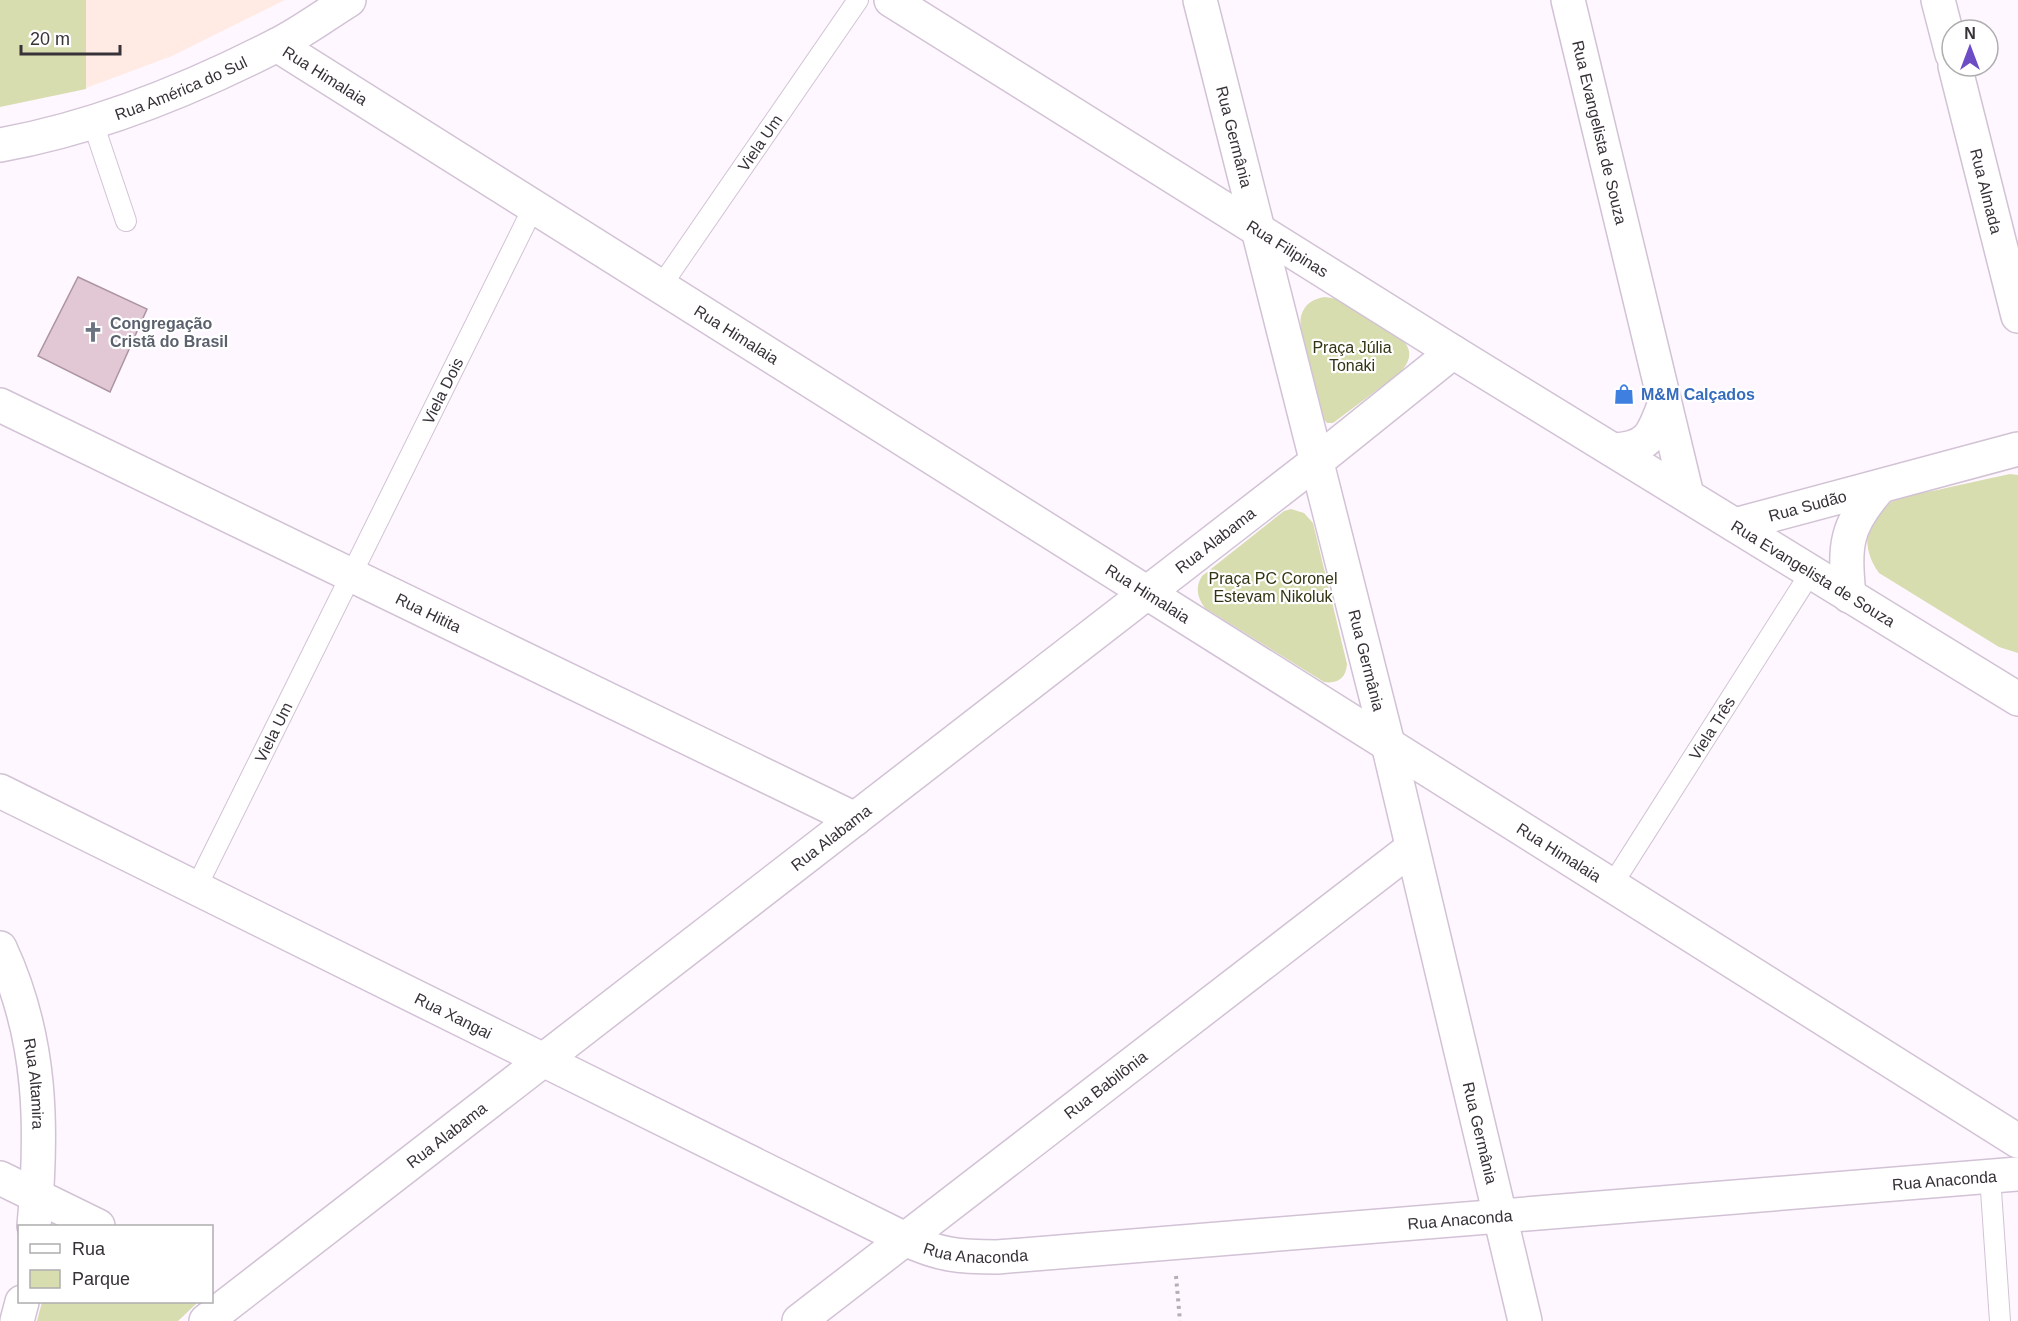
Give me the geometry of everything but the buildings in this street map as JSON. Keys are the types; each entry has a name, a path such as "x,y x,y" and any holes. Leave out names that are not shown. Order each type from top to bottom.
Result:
{"street":[{"name":"Rua América do Sul","path":"0,145 93,123 180,90 277,45 349,0"},
{"name":"Rua Filipinas","path":"891,0 1687,495"},
{"name":"Rua Germânia","path":"1200,0 1388,744 1525,1321"},
{"name":"Rua Evangelista de Souza","path":"1568,0 1687,495 1850,596 2011,689"},
{"path":"1938,0 1943,18"},
{"name":"Rua Himalaia","path":"277,45 2018,1141"},
{"name":"Rua Almada","path":"1958,78 2018,316"},
{"name":"Rua Alabama","path":"206,1321 224,1290 542,1061 1316,462 1453,351"},
{"name":"Rua Hitita","path":"0,405 855,819"},
{"path":"1613,450 1630,449 1642,444 1652,435 1664,405"},
{"name":"Rua Sudão","path":"1736,525 2018,449"},
{"name":"Rua Sudão","path":"1850,596 1846,547 1850,530 1863,506 1880,487"},
{"name":"Rua Xangai","path":"0,791 905,1239"},
{"name":"Rua Babilônia","path":"799,1321 1413,848"},
{"name":"Rua Altamira","path":"0,948 17,983 31,1038 40,1144 35,1211"},
{"name":"Rua Anaconda","path":"905,1239 933,1252 952,1256 997,1257 2004,1175"},
{"path":"0,1178 35,1211 90,1225"},
{"path":"17,1321 22,1303"}],"lane":[{"name":"Viela Um","path":"661,286 858,0"},
{"path":"93,123 126,221"},
{"name":"Viela Dois","path":"351,576 534,207"},
{"name":"Viela Três","path":"1612,885 1811,572"},
{"name":"Viela Um","path":"196,888 351,576"},
{"path":"2000,1321 2004,1175"}],"path":[{"path":"1173,1242 1180,1321"}],"shaded area":[{"path":"86,0 285,0 172,56 86,88"}],"green space":[{"path":"0,0 86,0 86,89 0,107"},
{"name":"Praça Júlia Tonaki","path":"1325,297 1338,299 1401,338 1409,351 1409,359 1401,372 1333,423 1327,423 1323,418 1305,350 1301,324 1301,316 1307,305 1313,300"},
{"path":"2010,474 2018,475 2018,653 1999,647 1879,573 1869,553 1867,542 1868,532 1876,514 1895,500"},
{"name":"Praça PC Coronel Estevam Nikoluk","path":"1291,509 1304,513 1313,523 1347,664 1343,676 1337,681 1324,682 1205,608 1200,600 1198,584 1202,576 1284,511"},
{"path":"42,1303 196,1303 178,1321 37,1321"}],"place":[{"name":"Congregação Cristã do Brasil","path":"93,332"},
{"name":"M&M Calçados","path":"1624,394"}]}
